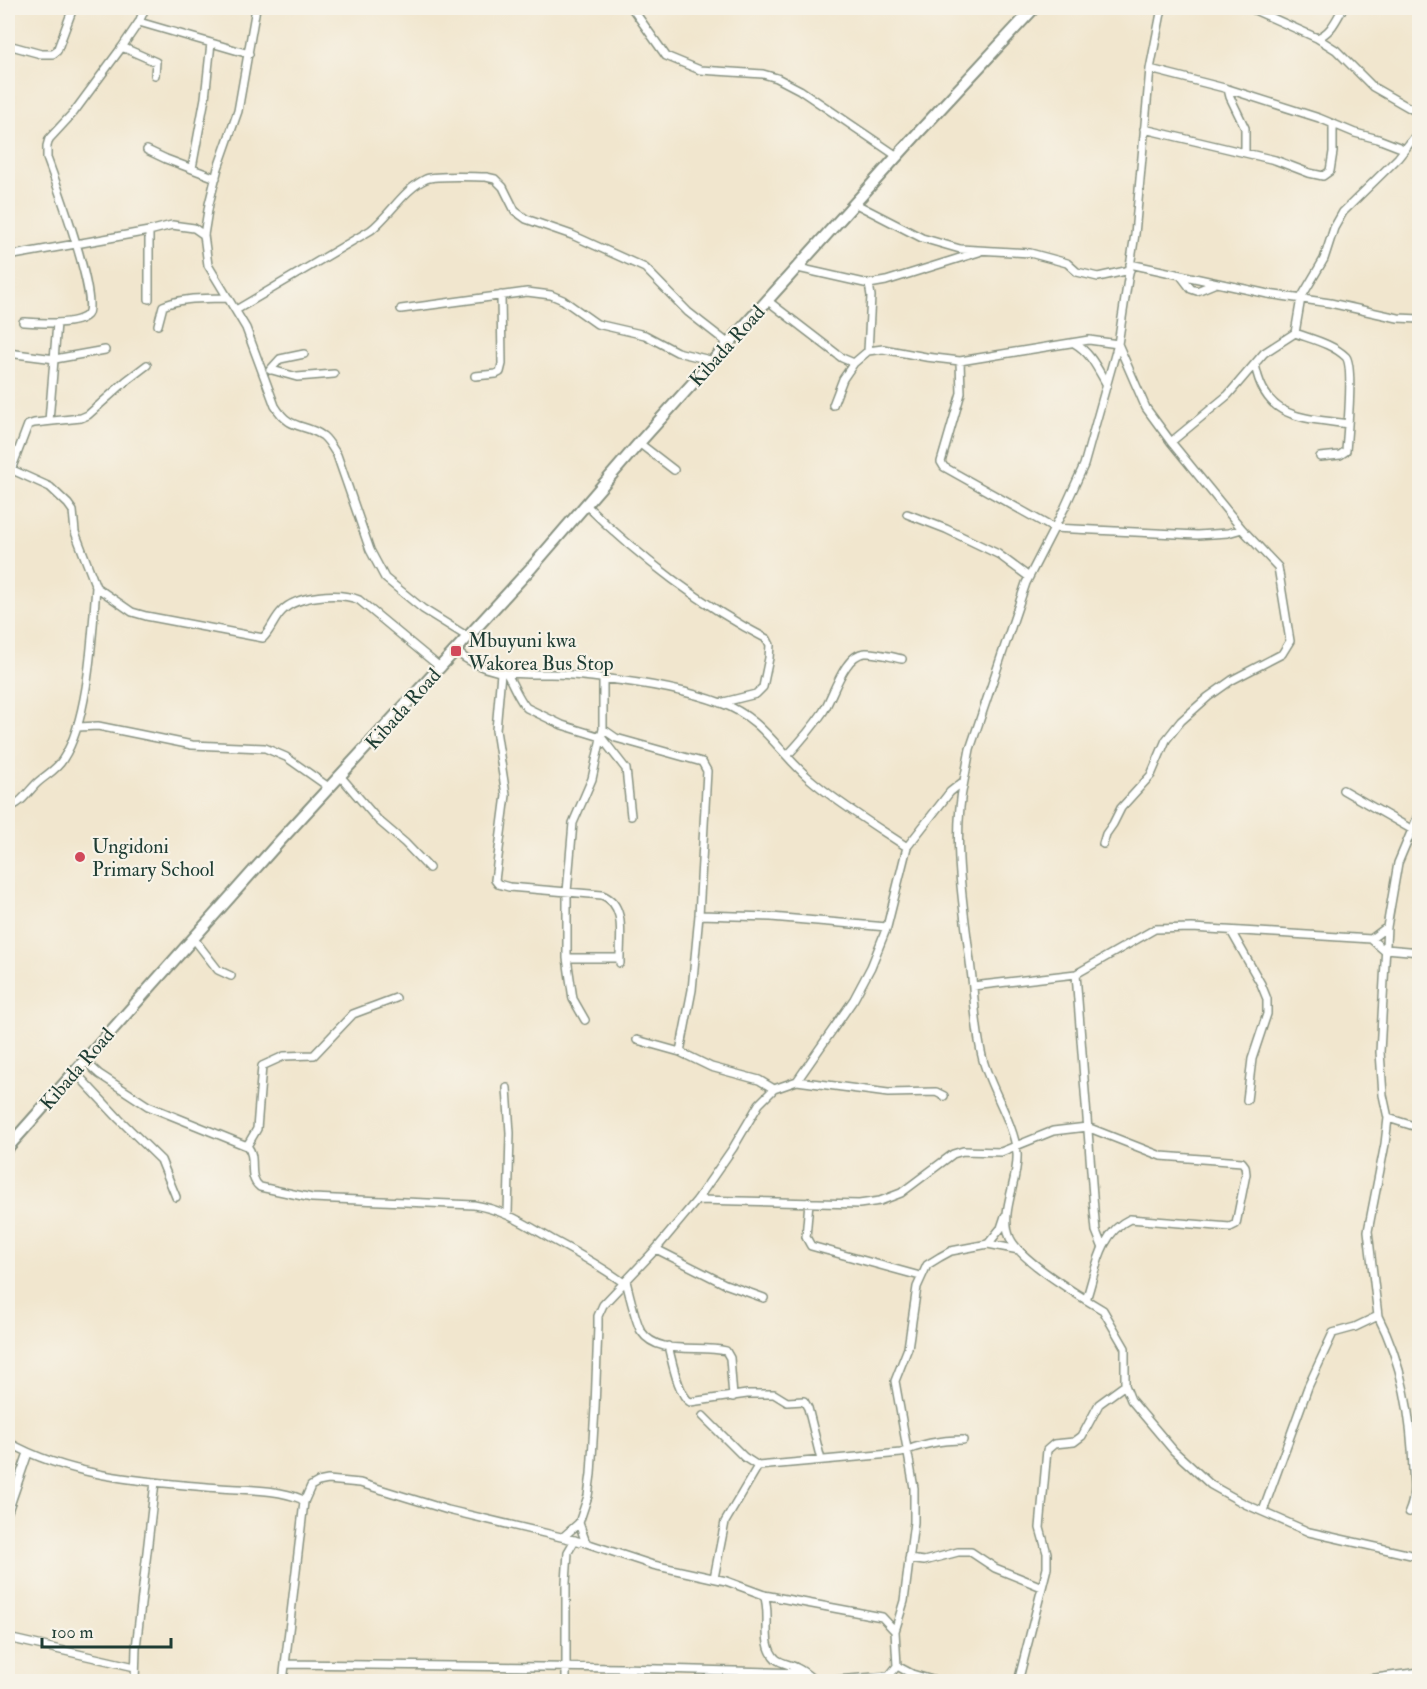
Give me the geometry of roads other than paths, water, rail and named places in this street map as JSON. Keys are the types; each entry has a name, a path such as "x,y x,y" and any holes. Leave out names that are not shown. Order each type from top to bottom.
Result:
{"main road":[{"name":"Kibada Road","path":"8,1147 330,788 441,668 916,134 1034,8"}],"street":[{"path":"8,45 40,54 53,54 57,51 73,8"},
{"path":"23,322 57,323 85,317 89,311 89,297 76,243 47,158 46,146 49,138 74,112 122,47 139,22 145,8"},
{"path":"256,8 238,111 216,178 204,235 208,265 246,328 275,406 282,418 322,435 337,455 370,550 386,578 423,609 468,637"},
{"path":"632,8 666,56 700,70 763,74 777,78 800,90 897,156"},
{"path":"988,1244 1001,1228 1010,1206 1015,1173 1015,1145 983,1060 975,1023 960,862 959,804 970,749 1029,577 1084,465 1118,344 1135,234 1150,69 1162,8"},
{"path":"1250,8 1317,38 1336,50 1373,87 1419,114"},
{"path":"1317,38 1331,29 1343,8"},
{"path":"139,22 249,54"},
{"path":"192,168 205,98 211,43"},
{"path":"122,47 156,62 155,75"},
{"path":"1150,69 1228,89 1318,118 1355,133 1378,138 1404,149"},
{"path":"1228,89 1245,128 1245,152"},
{"path":"1144,129 1245,152 1323,176 1330,171 1334,152 1333,125"},
{"path":"1171,442 1228,395 1264,353 1295,333 1301,298 1324,259 1334,228 1343,212 1398,158 1419,130"},
{"path":"147,150 216,178"},
{"path":"236,310 371,230 385,219 406,193 428,178 486,177 495,179 503,187 515,211 526,219 572,235 645,268 688,312 729,344"},
{"path":"856,204 922,238 960,249 1030,253 1067,263 1077,272 1098,277 1130,267 1398,318 1419,319"},
{"path":"8,256 172,225 194,228 204,235"},
{"path":"149,231 149,299"},
{"path":"798,268 869,284 915,273 981,251"},
{"path":"868,351 871,296 869,284"},
{"path":"401,309 527,292 551,295 563,300 597,324 645,335 677,352 714,361"},
{"path":"475,376 500,372 502,364 501,295"},
{"path":"158,325 163,306 168,304 185,299 228,298"},
{"path":"768,301 842,358 854,363"},
{"path":"49,421 57,323"},
{"path":"1295,333 1329,346 1346,358 1349,363 1347,451 1340,455 1320,457"},
{"path":"832,405 843,379 854,363 868,351 883,349 960,361 1089,340 1118,344"},
{"path":"1074,343 1090,355 1107,385"},
{"path":"1103,844 1121,808 1151,775 1166,740 1181,722 1208,697 1232,680 1282,654 1290,641 1278,567 1242,529 1146,408 1118,344"},
{"path":"8,353 55,359 105,350"},
{"path":"263,374 272,370 280,359 304,354"},
{"path":"960,361 962,393 941,462 944,467 1053,528 1197,535 1228,533 1242,529"},
{"path":"1255,364 1260,384 1270,401 1278,408 1309,418 1348,424"},
{"path":"8,807 18,803 62,762 78,727 89,663 96,588 75,532 71,507 50,487 9,469 28,425 81,418 88,415 147,365"},
{"path":"272,370 297,377 334,375"},
{"path":"639,443 674,470"},
{"path":"586,506 631,548 734,622 767,639 770,645 769,658 763,687 756,694 720,703"},
{"path":"907,514 946,529 998,555 1029,577"},
{"path":"96,588 140,615 258,639 263,638 269,632 279,613 298,600 349,596 359,600 441,668"},
{"path":"456,651 477,666 504,674 554,674 603,678 675,691 720,703 750,718 767,732 807,777 833,798 907,847"},
{"path":"787,756 809,732 824,709 844,668 853,659 863,652 902,659"},
{"path":"504,674 516,688 522,705 562,725 602,733 702,762 707,771 699,915 692,990 680,1052"},
{"path":"504,674 496,730 506,795 495,880 498,884 509,887 602,896 611,899 617,905 620,920 620,961 567,958"},
{"path":"585,1020 573,999 567,958 567,892 573,823 592,779 602,733 603,678"},
{"path":"78,727 98,726 192,745 265,748 286,757 330,788"},
{"path":"602,733 626,769 631,816"},
{"path":"341,777 378,820 429,868"},
{"path":"797,1082 863,984 887,927 907,847 950,792 964,781"},
{"path":"1343,790 1411,829"},
{"path":"1409,1512 1413,1504 1414,1488 1411,1429 1406,1400 1387,1334 1378,1316 1368,1231 1386,1144 1389,1118 1383,1095 1380,1052 1387,927 1398,863 1419,811"},
{"path":"699,915 771,917 887,927"},
{"path":"1371,939 1387,927"},
{"path":"973,986 1076,974 1155,929 1371,939 1386,950 1419,952"},
{"path":"1231,931 1267,999 1267,1014 1252,1059 1247,1100"},
{"path":"194,939 218,970 231,976"},
{"path":"1076,974 1095,1220 1102,1246"},
{"path":"247,1146 257,1129 262,1066 284,1056 314,1054 353,1014 396,998"},
{"path":"637,1040 680,1052 711,1067 759,1080 774,1089"},
{"path":"85,1061 99,1074 148,1106 247,1146 251,1150 252,1177 260,1187 312,1198 474,1205 508,1214 625,1282 641,1330 652,1342 668,1346 726,1351 730,1358 733,1397"},
{"path":"75,1072 161,1160 176,1197"},
{"path":"563,1537 579,1523 588,1496 598,1316 609,1298 656,1250 697,1200 719,1165 733,1148 759,1104 774,1089 797,1082 888,1093 936,1092 944,1096"},
{"path":"507,1088 510,1133 508,1214"},
{"path":"1389,1118 1419,1128"},
{"path":"697,1200 859,1204 880,1201 901,1193 953,1154 963,1151 1000,1152 1053,1131 1087,1126 1161,1156 1242,1162 1246,1174 1236,1224 1230,1227 1130,1219 1122,1223 1102,1246 1086,1300"},
{"path":"809,1202 806,1237 811,1246 920,1276"},
{"path":"1006,1215 1011,1239 1019,1250 1054,1279 1102,1310 1107,1316 1125,1348 1125,1385 1131,1400 1189,1466 1211,1485 1245,1504 1309,1532 1419,1557"},
{"path":"831,1682 889,1676 897,1666 895,1631 904,1601 914,1522 914,1488 895,1381 908,1348 920,1276 927,1265 945,1254 988,1244 1019,1250"},
{"path":"656,1250 725,1284 764,1298"},
{"path":"1263,1511 1308,1387 1333,1332 1355,1327 1378,1316"},
{"path":"668,1346 681,1390 686,1400 690,1402 747,1394 774,1395 787,1402 804,1401 808,1408 820,1460"},
{"path":"1018,1682 1047,1568 1047,1553 1040,1528 1047,1450 1054,1444 1074,1442 1082,1436 1099,1404 1125,1385"},
{"path":"703,1416 744,1457 758,1466 901,1453 943,1440 963,1440"},
{"path":"8,1442 28,1453 85,1470 155,1482 270,1493 295,1497 304,1502"},
{"path":"8,1510 28,1453"},
{"path":"714,1578 725,1522 758,1466"},
{"path":"283,1682 304,1502 311,1486 327,1480 360,1483 448,1510 586,1543 653,1565 726,1581 764,1595 882,1617 895,1631"},
{"path":"135,1682 146,1549 155,1482"},
{"path":"579,1523 586,1543"},
{"path":"566,1682 566,1583 568,1552 575,1540"},
{"path":"909,1559 924,1561 958,1552 971,1552 995,1568 1042,1587"},
{"path":"764,1595 768,1607 768,1641 771,1653 781,1663 799,1668 816,1682"},
{"path":"8,1638 135,1667"},
{"path":"285,1664 806,1673"},
{"path":"897,1666 912,1674 939,1682"},
{"path":"1346,1682 1419,1672"}],"place":[{"name":"Mbuyuni kwa Wakorea Bus Stop","path":"456,651"},
{"name":"Ungidoni Primary School","path":"80,857"}]}
